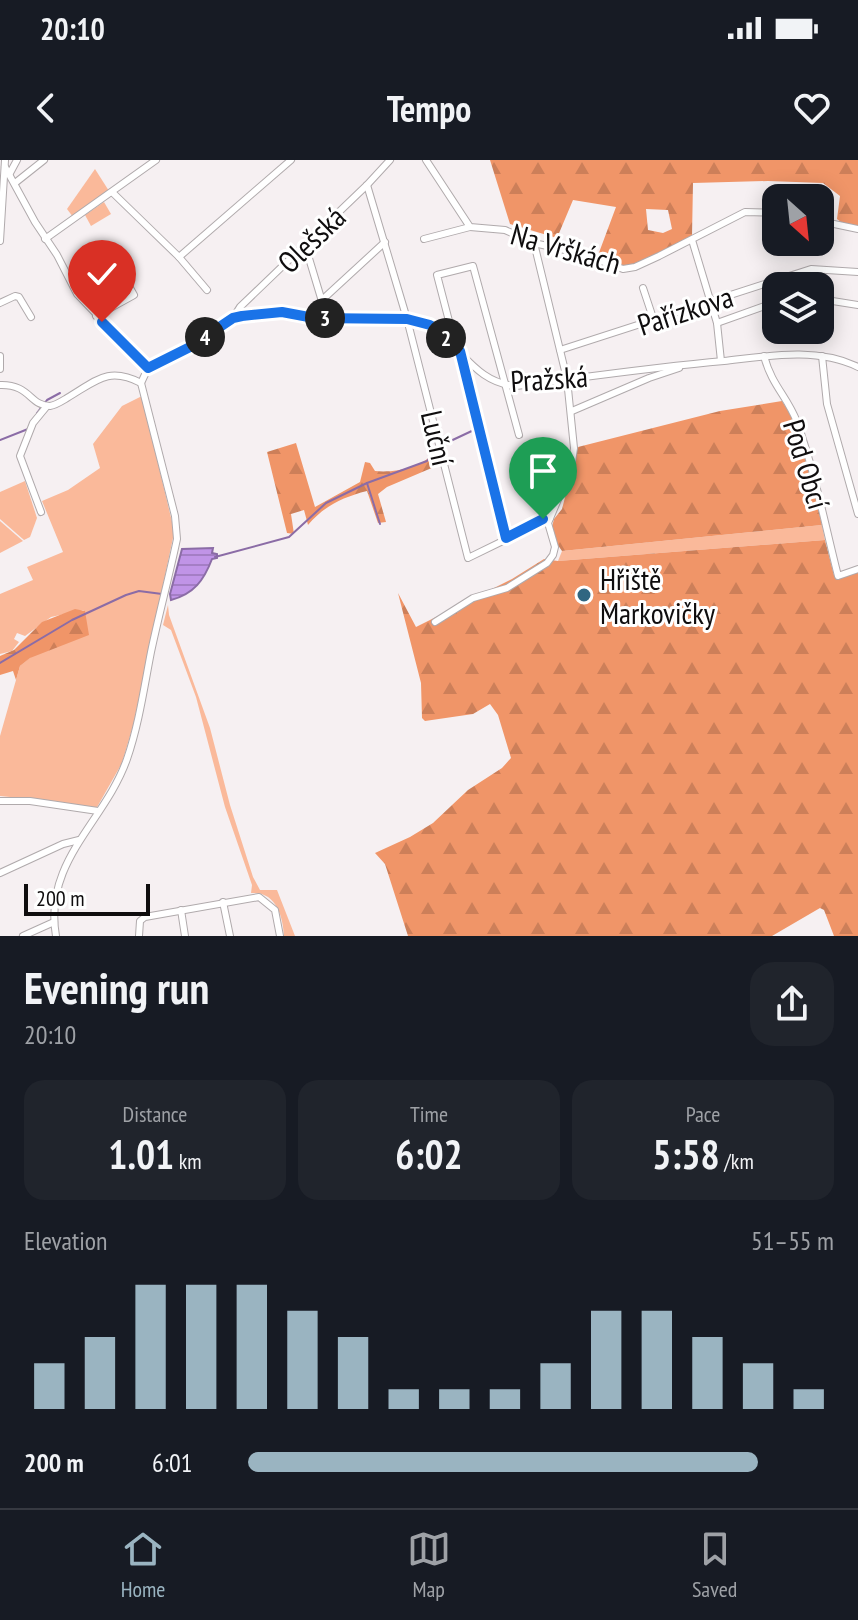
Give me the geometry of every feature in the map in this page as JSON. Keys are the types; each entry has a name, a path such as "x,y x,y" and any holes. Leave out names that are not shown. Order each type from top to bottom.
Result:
{"street":[{"path":"0,241 7,167 17,160"},
{"path":"15,183 44,160"},
{"path":"45,239 156,160"},
{"path":"179,257 291,160"},
{"name":"Olešská","path":"233,318 240,307 390,160"},
{"name":"Na Vrškách","path":"426,160 470,227 505,230 534,243 582,254 623,269 635,267 745,212 762,213"},
{"path":"7,167 77,294 148,368 141,383 175,516 177,539 126,762 65,866 54,922 56,936"},
{"name":"Luční","path":"367,185 407,319 468,558 506,538"},
{"path":"112,192 179,257 207,290"},
{"path":"834,224 858,229"},
{"path":"424,239 470,227"},
{"path":"692,240 712,301 721,361"},
{"path":"322,300 385,242"},
{"path":"435,622 473,598 507,588 547,563 553,555 555,547 548,523 571,469 574,448 572,411 534,243"},
{"path":"305,245 327,318"},
{"path":"70,279 110,253 134,295 96,316"},
{"path":"519,435 473,266 437,275 506,538 550,518"},
{"name":"Pařízkova","path":"560,350 811,269 858,272"},
{"path":"643,288 654,321"},
{"path":"0,303 19,297 31,317"},
{"path":"834,301 858,305"},
{"path":"717,323 762,307"},
{"name":"Pražská","path":"148,368 190,347 233,318 282,312 327,318 407,319 430,325 458,349 478,373 505,385 764,356 822,356 858,367"},
{"path":"0,356 0,369"},
{"name":"Pod Obcí","path":"764,356 769,377 794,415 808,452 838,576 858,569"},
{"path":"822,356 827,404 858,514"},
{"path":"572,411 696,362"},
{"path":"0,385 14,384 23,388 34,400 47,406 57,404 104,376 126,376 141,383"},
{"path":"41,512 20,456 33,423 47,406"},
{"path":"0,801 30,801 98,811"},
{"path":"0,873 48,850 79,840"},
{"path":"139,932 140,921 145,917 259,897 275,910 280,936"},
{"path":"223,902 230,936"},
{"path":"181,910 185,936"},
{"path":"23,936 54,922"}],"shaded area":[{"path":"95,169 109,191 73,217 67,209"},
{"path":"104,202 111,214 91,226 85,215"},
{"path":"142,396 173,526 173,538 133,726 122,763 96,809 0,796 0,736 20,666 85,612 51,617 25,636 17,633 14,639 19,642 12,651 0,654 0,594 33,580 27,567 63,552 42,501 68,490 100,468 93,444 122,406"},
{"path":"25,481 37,518 30,537 24,540 0,519 0,492"},
{"path":"0,521 23,541 0,553"},
{"path":"822,525 825,540 558,561 562,551"},
{"path":"213,548 212,553 217,554 217,558 212,559 202,580 186,594 171,600 182,549"},
{"path":"168,605 210,728 253,877 260,890 277,890 295,936 284,936 280,913 272,900 260,893 251,893 252,885 225,807 196,697 171,630 163,625"}],"green space":[{"path":"490,160 858,160 858,226 837,219 840,196 834,191 834,184 768,181 693,183 692,236 634,265 621,266 597,258 616,207 573,200 557,238 510,224","holes":["646,209 668,210 672,229 663,233 648,230"]},
{"path":"782,401 803,445 822,525 562,551 555,541 552,527 562,509 578,447 720,411"},
{"path":"296,443 315,507 360,482 365,462 370,463 375,471 400,470 424,461 435,450 441,464 387,487 378,494 386,522 378,523 367,491 334,503 308,525 304,510 291,514 294,534 287,533 267,452"},
{"path":"825,540 834,575 858,571 858,936 834,936 824,910 820,908 772,936 408,936 385,864 375,853 433,823 468,790 502,768 511,758 498,715 490,704 473,714 425,721 422,718 421,683 398,593 416,627 512,579 544,559 558,561"},
{"path":"75,609 85,611 89,635 30,658 20,666 16,680 13,671 0,675 0,656 14,650 42,622"}],"waterway":[{"path":"37,413 47,400 60,393"},
{"path":"0,440 28,429"},
{"path":"442,445 476,429"},
{"path":"215,557 289,537 326,503 367,483 427,461 437,448"},
{"path":"367,483 380,524"},
{"path":"0,663 72,620 126,595 139,591 162,594"}],"place":[{"name":"Hřiště Markovičky","path":"584,595"}],"route":[{"path":"102,322 148,368 190,347 233,318 242,316 282,312 314,318 422,321 444,335 460,351 506,538 543,519"}]}
